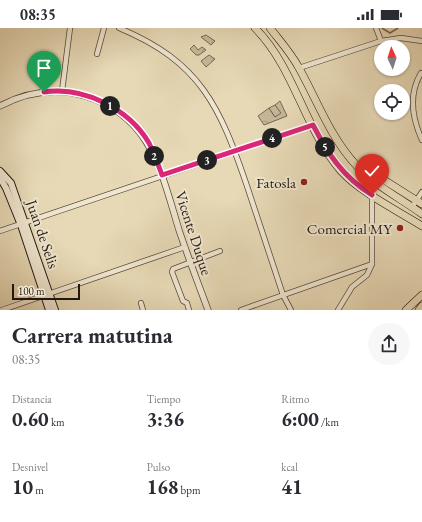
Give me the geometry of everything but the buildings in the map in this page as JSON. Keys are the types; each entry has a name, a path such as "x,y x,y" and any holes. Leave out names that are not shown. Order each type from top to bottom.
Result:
{"main road":[{"path":"255,28 281,63 327,152 342,172 358,186 422,226"},
{"path":"270,28 299,68 344,150 364,167 414,203 422,214"},
{"name":"Juan de Selis","path":"0,171 11,184 47,295 55,310"},
{"name":"Juan de Selis","path":"0,178 23,224"},
{"path":"414,203 422,204"},
{"name":"Juan de Selis","path":"47,295 49,310"},
{"path":"409,308 422,295"},
{"path":"419,310 422,306"}],"street":[{"path":"62,91 70,28"},
{"path":"98,54 104,28"},
{"path":"119,28 158,47 197,81 218,111 234,151 283,295 290,310"},
{"path":"376,28 381,40"},
{"path":"388,40 401,38 422,41"},
{"path":"299,68 374,43"},
{"path":"421,73 414,90 412,103 414,118 422,140"},
{"name":"Vicente Duque","path":"0,106 11,100 33,94 62,91 95,99 125,115 149,143 162,175 190,262 208,310"},
{"path":"0,231 313,125"},
{"path":"414,203 422,192"},
{"path":"338,310 352,287 367,275 372,264 372,195"},
{"path":"2,310 185,247"},
{"path":"189,310 187,303 183,301 172,272 174,268 220,251"},
{"path":"240,310 372,264"},
{"path":"141,303 143,310"}],"green space":[{"path":"206,35 215,41 211,45 201,37"},
{"path":"194,45 198,50 202,47 206,50 199,55 196,55 190,49"},
{"path":"209,55 215,59 206,67 201,61"},
{"path":"280,101 287,116 264,125 258,116 269,108 275,117 280,113 275,105"},
{"path":"275,105 281,113 275,117 269,108"}],"waterway":[{"path":"382,28 390,33 398,28"}],"place":[{"name":"Fatosla","path":"304,182"},
{"name":"Comercial MY","path":"400,228"}],"route":[{"path":"44,92 73,92 95,99 125,115 138,128 149,143 162,175 313,125 327,152 342,172 358,186 372,195"}]}
